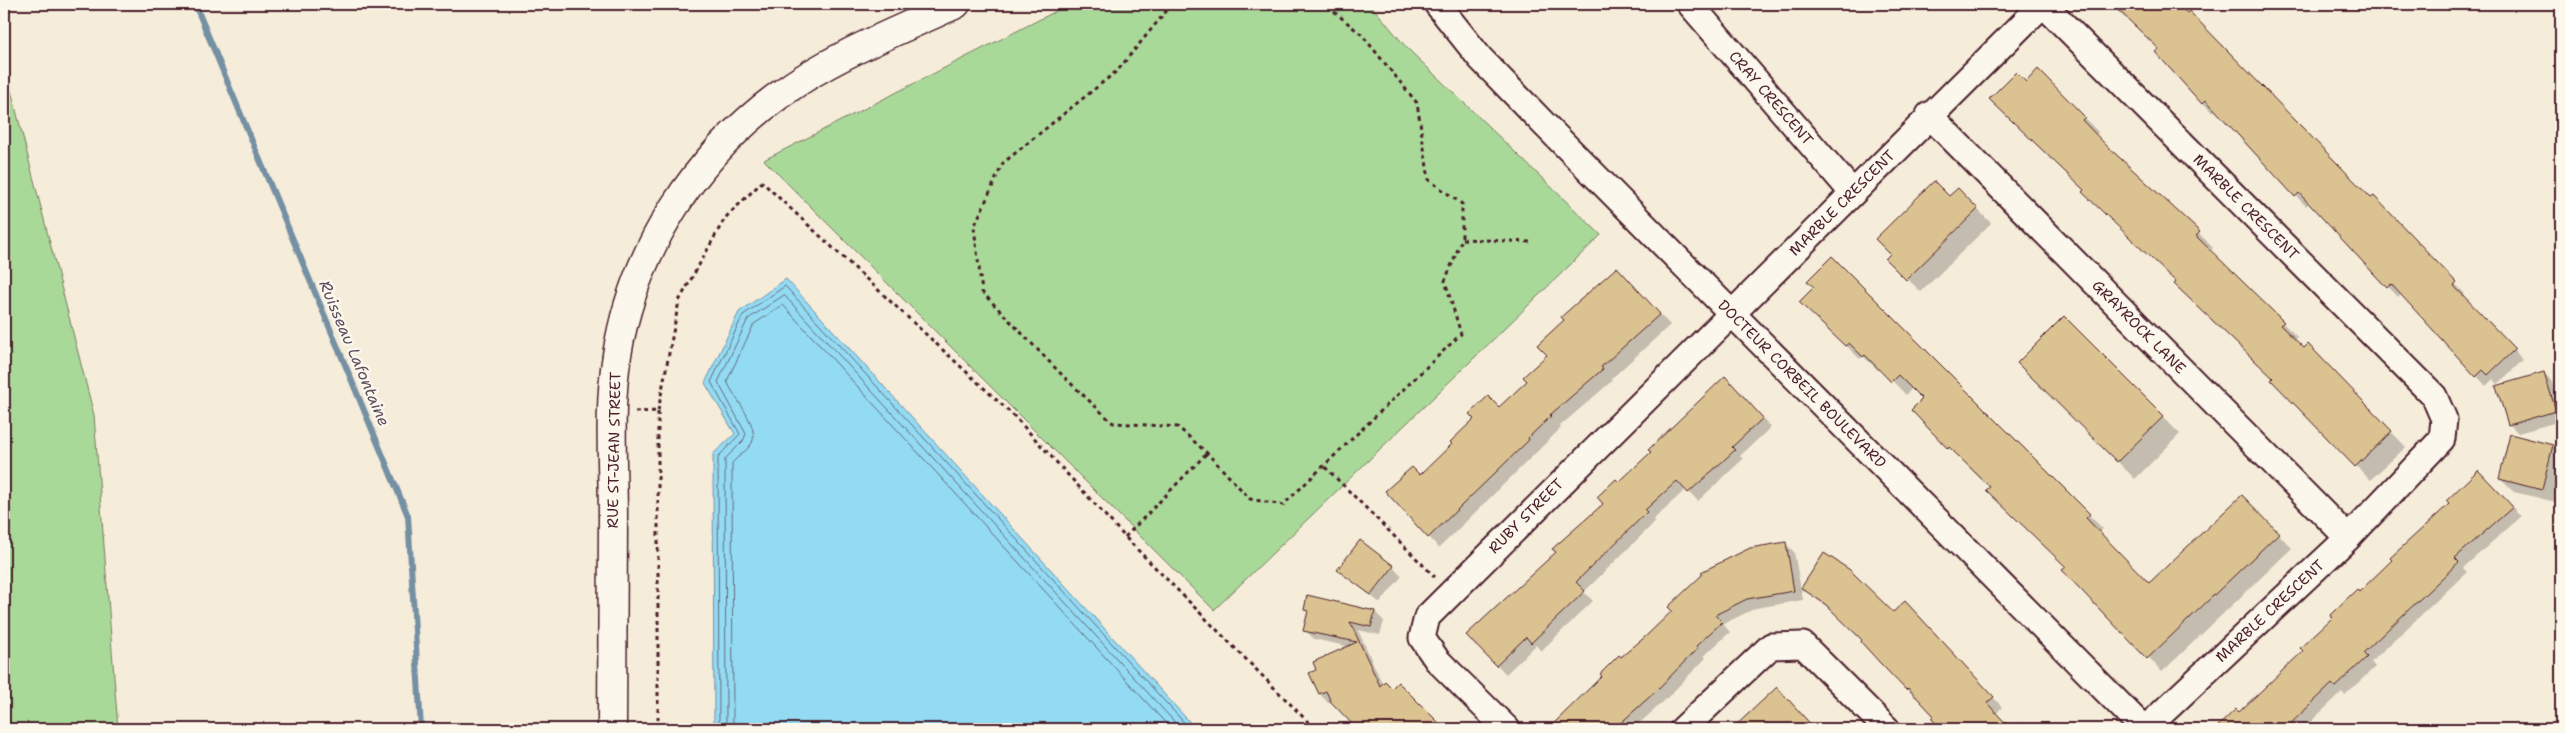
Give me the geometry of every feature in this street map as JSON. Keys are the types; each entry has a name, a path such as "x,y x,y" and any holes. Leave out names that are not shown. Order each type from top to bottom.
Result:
{"main road":[{"name":"RUE ST-JEAN STREET","path":"612,729 613,413 617,355 634,290 660,230 675,204 700,170 743,124 802,80 839,59 956,4"}],"street":[{"name":"DOCTEUR CORBEIL BOULEVARD","path":"1419,4 1462,37"},
{"name":"DOCTEUR CORBEIL BOULEVARD","path":"1437,4 1462,37 1545,125 2145,729"},
{"name":"CRAY CRESCENT","path":"1690,4 1852,192"},
{"name":"MARBLE CRESCENT","path":"1731,314 1929,115 2043,4 2434,396 2444,419 2442,440 2348,538 2145,729"},
{"name":"GRAYROCK LANE","path":"1929,115 2348,538"},
{"name":"RUBY STREET","path":"1507,729 1437,660 1422,638 1426,617 1731,314"},
{"path":"1683,729 1771,646 1803,645 1887,729"}],"path":[{"path":"1172,4 1118,70 1003,163 974,227 982,292 1064,377 1113,423 1178,427 1207,453 1250,499 1283,505 1325,467 1461,334 1445,281 1462,239 1462,204 1429,180 1417,102 1362,35 1325,4"},
{"path":"658,729 658,411 679,301 725,218 762,182 1015,417 1125,537 1315,729"},
{"path":"1462,239 1532,242"},
{"path":"613,413 658,411"},
{"path":"1125,537 1207,453"},
{"path":"1325,467 1450,592"}],"green space":[{"path":"1070,4 1370,4 1406,47 1601,235 1214,610 764,160"},
{"path":"4,63 94,415 118,729 4,729"}],"water":[{"path":"786,279 1196,729 714,729 713,454 735,434 705,383 739,312"}],"building":[{"path":"2112,4 2177,4 2187,13 2189,11 2371,198 2374,196 2457,283 2454,286 2515,349 2488,375 2483,370 2476,377 2391,284 2387,288 2299,193 2295,197 2206,100 2202,104 2155,52 2159,49"},
{"path":"2038,69 2085,117 2082,120 2107,146 2200,232 2196,236 2284,322 2280,325 2304,348 2308,344 2392,431 2355,467 2271,380 2273,378 2174,284 2176,282 2082,192 2084,190 1989,99 2016,72 2026,82"},
{"path":"1934,181 1949,196 1958,188 1978,209 1906,280 1885,259 1890,254 1875,239"},
{"path":"1832,256 2090,514 2086,518 2149,583 2242,495 2279,533 2147,659 2062,570 2066,567 1986,490 1990,487 1949,447 1948,449 1911,410 1922,399 1898,375 1891,382 1865,355 1863,357 1849,343 1845,346 1799,302 1814,287 1807,281"},
{"path":"1617,267 1660,314 1601,367 1603,369 1550,415 1528,438 1529,440 1428,538 1385,491 1412,467 1420,475 1452,444 1450,442 1474,419 1469,414 1488,396 1499,407 1527,381 1523,377 1547,355 1537,345 1564,320 1561,317"},
{"path":"2064,316 2164,416 2117,462 2017,363"},
{"path":"2544,372 2556,411 2508,425 2496,386"},
{"path":"1725,376 1763,418 1732,447 1735,450 1688,493 1677,481 1645,510 1647,512 1576,582 1585,591 1531,643 1526,637 1496,666 1466,635 1556,552 1552,549 1603,504 1597,497 1616,479 1619,482 1651,452 1648,450"},
{"path":"2510,434 2553,445 2542,490 2499,479"},
{"path":"2478,470 2513,507 2455,558 2459,562 2363,653 2367,657 2335,687 2332,684 2285,729 2215,729 2236,709 2239,712 2303,651 2300,648 2332,618 2330,615 2357,589 2359,592 2392,560 2390,558 2449,504 2446,501"},
{"path":"1360,540 1394,566 1371,595 1337,570"},
{"path":"1786,542 1794,591 1747,599 1715,615 1722,622 1696,646 1698,648 1655,692 1614,729 1548,729 1602,676 1600,674 1619,655 1621,657 1672,611 1668,607 1702,575 1701,572 1750,548"},
{"path":"1824,553 1850,570 1893,612 1905,601 1994,697 1987,703 2011,729 1941,729 1931,718 1934,716 1908,688 1906,690 1882,665 1861,642 1862,640 1825,604 1801,588"},
{"path":"1307,595 1375,611 1371,627 1350,622 1380,686 1385,681 1392,688 1398,682 1445,729 1357,729 1331,702 1326,691 1319,694 1309,673 1316,670 1313,662 1357,642 1303,631 1308,611 1304,610"},
{"path":"1777,687 1815,729 1732,729"}],"waterway":[{"name":"Ruisseau Lafontaine","path":"195,4 408,516 421,729"}]}
